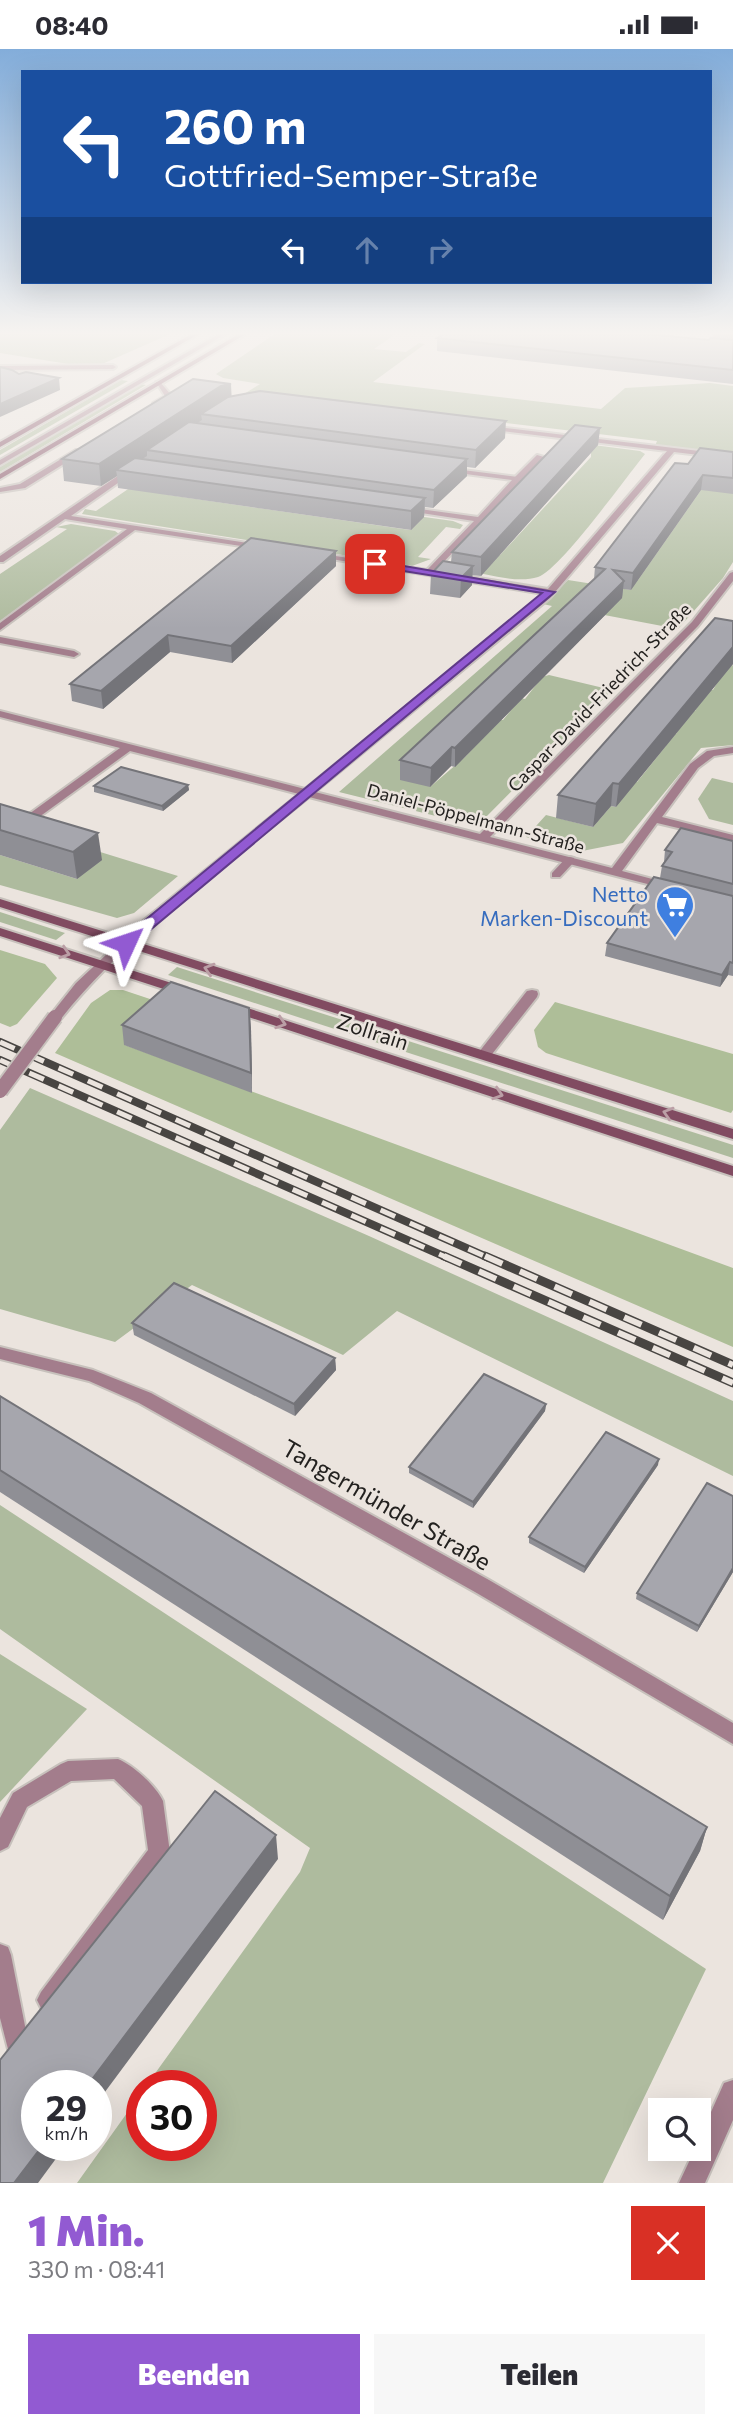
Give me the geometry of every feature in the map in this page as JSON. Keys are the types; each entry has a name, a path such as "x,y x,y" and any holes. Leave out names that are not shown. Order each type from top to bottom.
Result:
{"main road":[{"path":"0,445 25,431"},
{"path":"0,477 78,431"},
{"name":"Zollrain","path":"0,903 733,1134"},
{"path":"0,932 195,995"},
{"name":"Zollrain","path":"221,1004 733,1171"}],"street":[{"path":"0,457 46,431"},
{"path":"0,463 56,431"},
{"path":"514,431 733,457"},
{"path":"0,490 22,486 83,449"},
{"path":"0,1091 55,1017 102,965 550,592 672,450"},
{"path":"430,572 540,457"},
{"path":"0,560 139,469"},
{"path":"440,469 518,479"},
{"path":"401,508 479,519"},
{"path":"65,517 267,547"},
{"path":"0,627 134,527"},
{"path":"307,553 550,592"},
{"name":"Caspar-David-Friedrich-Straße","path":"483,838 728,593 733,575"},
{"path":"0,640 74,654"},
{"name":"Daniel-Pöppelmann-Straße","path":"0,714 680,889"},
{"path":"0,809 31,818 128,747"},
{"path":"615,872 694,766 712,753 733,750"},
{"path":"656,819 733,838"},
{"path":"555,875 570,860"},
{"path":"484,1055 531,994"},
{"name":"Tangermünder Straße","path":"0,1353 93,1376 145,1398 482,1585 733,1734"},
{"path":"0,1840 20,1800 68,1771 118,1769 152,1801 159,1853 0,2061"},
{"path":"0,1955 16,2041"},
{"path":"692,2183 733,2092"}],"green space":[{"path":"34,431 42,431 0,455 0,450"},
{"path":"61,431 69,431 0,472 0,467"},
{"path":"570,431 733,431 733,451 730,455 655,446 657,441"},
{"path":"578,443 640,451 645,454 576,541 548,571 538,577 520,579 462,570 467,550 500,555 591,457 591,453"},
{"path":"733,477 733,562 723,578 678,629 578,610 430,787 465,757 499,720 503,720 521,698 525,699 542,677 549,675 612,690 483,820 460,822 339,792 552,606 543,604 568,580 631,590 634,579 638,580 701,490"},
{"path":"152,479 453,521 463,525 460,529 446,527 418,557 431,559 412,566 82,514 85,509 96,511 134,485","holes":["162,494 421,520 410,530"]},
{"path":"71,524 115,531 119,534 0,621 0,574 67,529 56,527"},
{"path":"733,665 733,745 701,748 623,843 582,851 526,837 546,815 593,827 611,806 616,807 632,781 637,782 665,747 672,733 676,734 691,711 695,711 708,689 713,690 725,669"},
{"path":"712,778 733,783 733,825 709,819 698,799"},
{"path":"97,851 178,876 134,913 117,918 0,885 0,855 77,879"},
{"path":"0,912 65,933 56,940 0,922"},
{"path":"0,950 45,964 57,978 17,1024 10,1027 0,1023"},
{"path":"177,967 733,1145 733,1158 168,975"},
{"path":"110,990 123,990 168,1005 125,1045 733,1268 733,1347 55,1053 91,1003"},
{"path":"555,1002 733,1054 733,1110 731,1113 546,1053 538,1047 534,1030"},
{"path":"30,1088 369,1236 733,1401 733,1476 397,1311 343,1355 192,1285 115,1342 0,1309 0,1130"},
{"path":"0,1505 706,1969 603,2183 77,2183 93,2161 112,2161 112,2134 126,2114 126,2161 217,2161 217,2070 158,2070 300,1872 310,1848 0,1629"},
{"path":"0,1654 87,1709 0,1802"}],"building":[{"path":"109,431 151,431 99,464 62,459"},
{"path":"176,431 254,431 467,459 434,490 147,450"},
{"path":"328,431 496,431 476,450"},
{"path":"570,431 598,431 481,557 452,552"},
{"path":"700,448 733,452 733,478 703,475 633,573 613,570 624,581 455,748 452,747 431,768 400,760 605,569 595,567 675,463 688,464"},
{"path":"135,458 425,498 411,511 116,470"},
{"path":"251,538 336,551 231,646 168,635 101,691 70,684"},
{"path":"443,561 473,566 461,578 431,574"},
{"path":"715,618 733,621 733,647 619,784 613,783 596,804 558,795"},
{"path":"121,767 188,785 162,806 94,786"},
{"path":"0,804 98,833 73,852 0,830"},
{"path":"681,828 733,841 733,884 662,866 672,852 665,850"},
{"name":"Netto Marken-Discount","path":"654,877 733,896 733,963 730,962 722,975 607,943"},
{"path":"171,982 249,1008 251,1073 122,1025"},
{"path":"174,1283 335,1358 294,1404 132,1323"},
{"path":"484,1374 546,1404 473,1502 409,1467"},
{"path":"0,1396 707,1827 670,1896 0,1470"},
{"path":"606,1432 659,1459 585,1567 529,1537"},
{"path":"707,1483 733,1496 733,1568 699,1626 637,1593"},
{"path":"215,1791 276,1835 99,2070 21,2070 21,2161 31,2161 14,2183 0,2183 0,2060"}],"railway":[{"path":"0,1042 489,1258"},
{"path":"0,1060 448,1258"},
{"path":"444,1256 733,1383"},
{"path":"485,1256 733,1365"}],"place":[{"name":"Netto Marken-Discount","path":"675,939"}],"route":[{"path":"126,943 550,592 375,564"}]}
